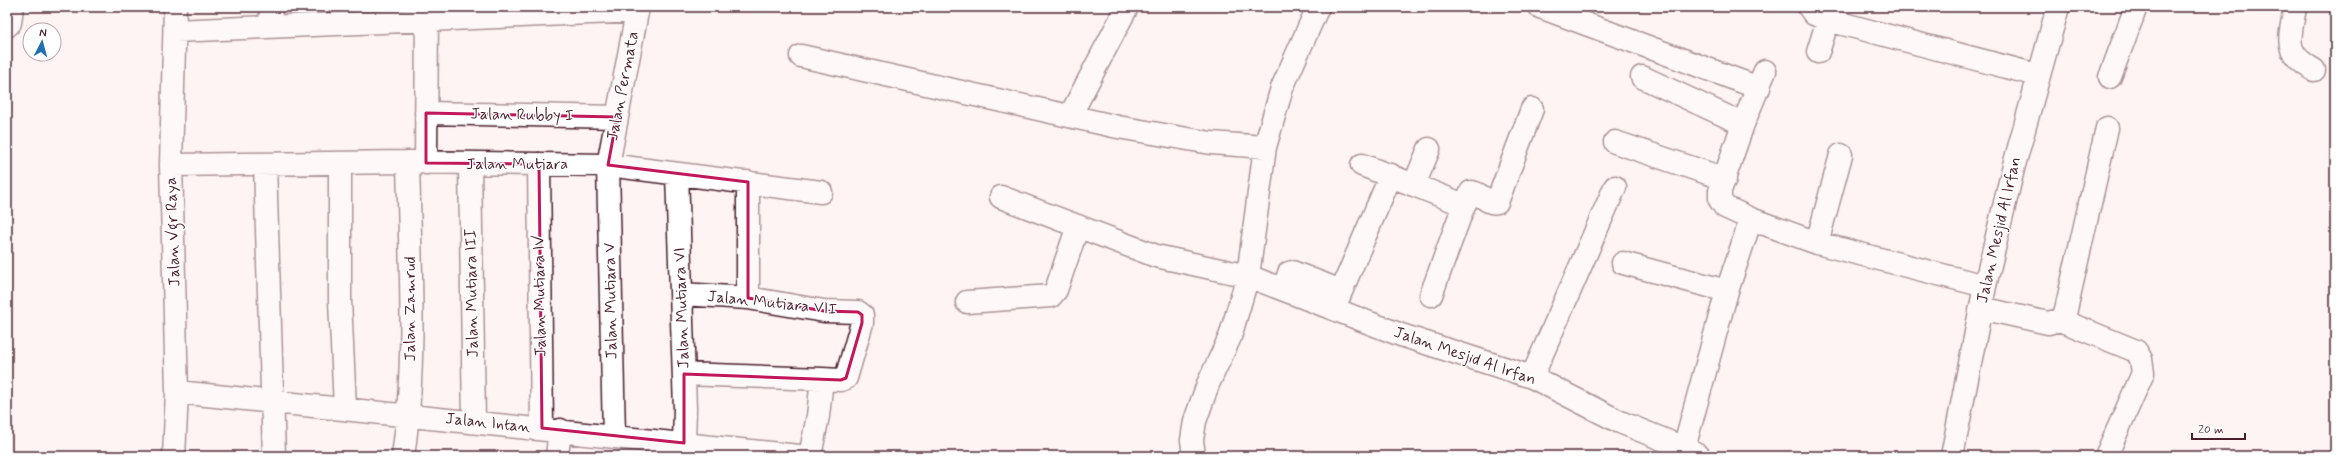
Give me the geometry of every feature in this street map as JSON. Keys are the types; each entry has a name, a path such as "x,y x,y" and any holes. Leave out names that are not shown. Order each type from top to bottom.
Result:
{"street":[{"name":"Jalan Vgr Raya","path":"174,456 177,392 171,165 176,31 175,7"},
{"path":"1070,116 1127,7"},
{"path":"1194,456 1192,440 1195,421 1208,384 1230,337 1248,276 1265,147 1282,88 1318,7"},
{"path":"1540,7 1762,80 1743,124 1725,179 1720,200 1725,207 1751,220 1817,243 1985,286"},
{"path":"1809,7 1814,14 1828,20 2037,75"},
{"name":"Jalan Mesjid Al Irfan","path":"1952,456 1985,286 2037,75 2058,7"},
{"path":"2110,77 2136,7"},
{"path":"2295,7 2290,42 2291,50 2297,59 2314,70"},
{"path":"176,31 271,17 637,9"},
{"name":"Jalan Permata","path":"608,165 637,9"},
{"name":"Jalan Zamrud","path":"403,456 409,415 410,307 417,163 426,113 428,13"},
{"path":"1818,52 1828,20"},
{"path":"801,56 1118,127 1204,142 1265,147"},
{"path":"1642,77 1743,124"},
{"path":"1431,295 1464,205 1471,192 1475,192 1491,203 1497,202 1532,109"},
{"name":"Jalan Rubby I","path":"426,113 617,117"},
{"path":"2060,320 2068,306 2107,128"},
{"path":"1615,142 1725,179"},
{"path":"1414,185 1428,149"},
{"path":"1817,243 1841,155"},
{"path":"340,163 340,301 345,408"},
{"name":"Jalan Mutiara","path":"171,165 340,163 608,165 821,192"},
{"path":"264,164 274,456"},
{"name":"Jalan Mutiara III","path":"470,164 474,421"},
{"name":"Jalan Mutiara IV","path":"539,164 551,429 557,456"},
{"name":"Jalan Mutiara V","path":"608,165 614,436"},
{"path":"1362,165 1391,175 1464,205"},
{"name":"Jalan Mutiara VI","path":"677,174 684,374 684,443"},
{"path":"1338,300 1391,175"},
{"path":"748,182 748,298"},
{"path":"1532,377 1615,187"},
{"name":"Jalan Mesjid Al Irfan","path":"1001,197 1156,256 1248,276 1284,289 1338,300 1401,335 1532,377 1620,422 1692,452"},
{"path":"1692,452 1727,291 1751,220"},
{"path":"967,302 1051,296 1056,290 1078,226"},
{"path":"1623,263 1727,291"},
{"name":"Jalan Mutiara VII","path":"681,294 748,298 824,311 858,312 862,315 862,323 846,378 841,380 822,379"},
{"path":"1980,308 2048,323 2060,320 2136,351 2141,359 2143,373 2106,456"},
{"path":"684,374 822,379 818,416 810,456"},
{"name":"Jalan Intan","path":"177,392 474,421 799,456"}],"highlighted area":[{"path":"426,113 617,117 608,165 748,182 748,298 824,311 858,312 862,315 862,323 846,378 841,380 684,374 684,443 542,428 539,164 426,163"}]}
